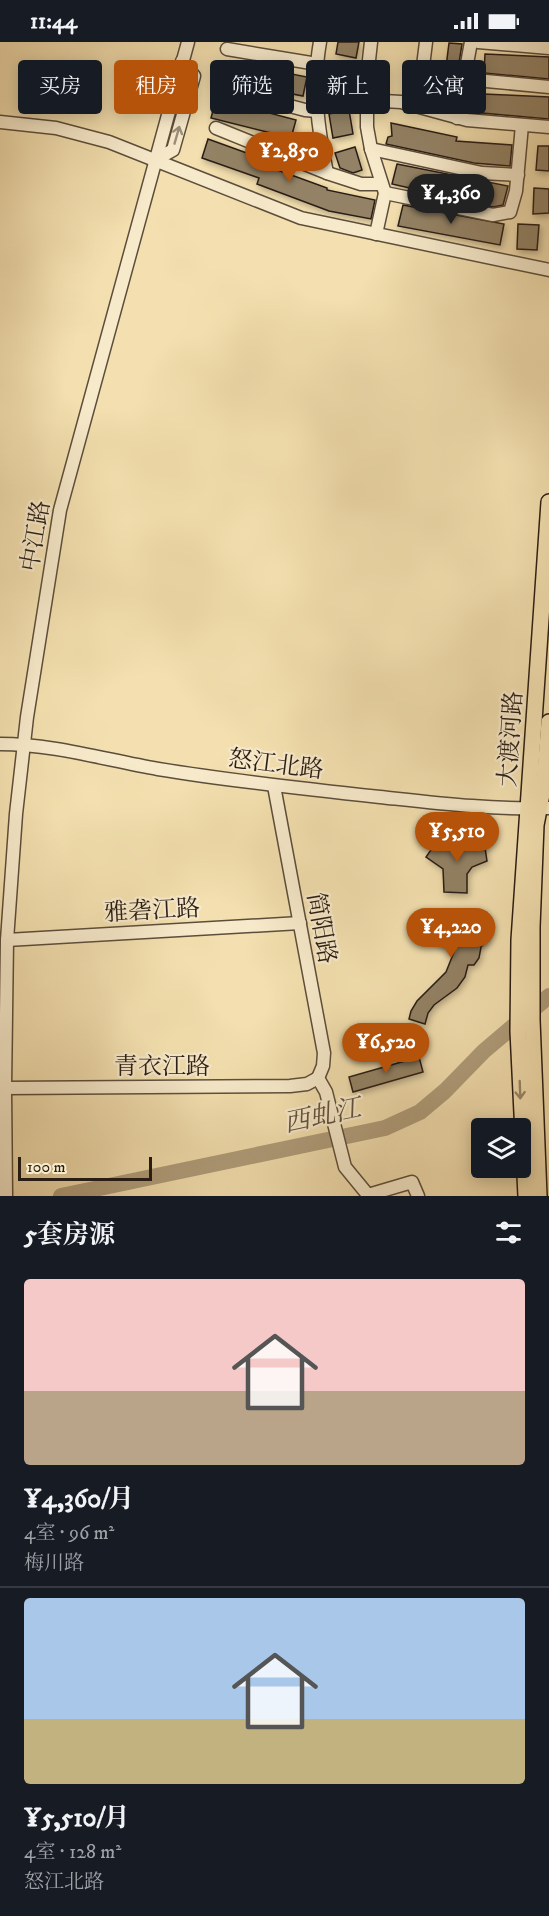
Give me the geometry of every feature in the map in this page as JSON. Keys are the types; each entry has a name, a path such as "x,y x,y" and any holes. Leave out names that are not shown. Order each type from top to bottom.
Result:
{"main road":[{"name":"大渡河路","path":"539,1196 532,1020 532,927 549,502"},
{"name":"大渡河路","path":"525,1196 518,1031 519,940 538,808 544,784 549,722"}],"street":[{"name":"中江路","path":"6,1194 3,978 23,745 60,510 188,42"},
{"path":"318,60 320,42"},
{"path":"369,60 371,42"},
{"path":"424,60 426,42"},
{"path":"468,60 471,42"},
{"path":"478,42 549,48"},
{"path":"227,49 306,62"},
{"path":"486,82 549,87"},
{"path":"317,114 327,173"},
{"path":"367,114 371,149 383,188 376,234"},
{"path":"444,114 457,118 549,127"},
{"path":"457,118 458,114"},
{"path":"0,122 56,128 109,142 302,218 549,270"},
{"path":"216,128 327,173 361,184 501,215 510,212 512,208 518,175 522,125"},
{"path":"371,149 476,171 518,175"},
{"name":"怒江北路","path":"0,744 23,745 274,786 406,800 538,808"},
{"name":"简阳路","path":"274,786 324,1053 323,1066 318,1078"},
{"name":"雅砻江路","path":"8,940 300,922"},
{"path":"318,1078 326,1092 340,1151 348,1173 369,1195 412,1182 418,1196"},
{"name":"青衣江路","path":"5,1088 290,1086 307,1084 318,1078"}],"building":[{"path":"338,42 359,42 356,58 336,54"},
{"path":"449,43 462,44 459,60 447,60"},
{"path":"485,54 549,57 549,79 486,73"},
{"path":"294,74 306,77 303,96 294,94"},
{"path":"486,94 549,97 549,119 486,113"},
{"path":"212,114 273,114 296,120 291,138 211,118"},
{"path":"329,114 350,114 353,134 333,138"},
{"path":"391,123 457,137 456,141 512,145 510,166 474,163 386,144 388,137 392,136"},
{"path":"208,139 255,156 253,161 327,188 327,190 375,200 371,219 329,211 257,184 259,178 202,158"},
{"path":"538,146 549,146 549,171 536,170"},
{"path":"355,147 362,170 353,173 340,168 335,153"},
{"path":"397,164 508,186 503,205 493,207 392,184"},
{"path":"534,188 549,189 549,213 533,214"},
{"path":"403,205 504,224 500,245 398,226"},
{"path":"518,224 539,225 537,250 517,249"},
{"path":"440,837 454,847 476,840 485,848 487,861 472,867 467,874 467,893 444,892 443,869 426,857"},
{"path":"441,917 470,919 486,930 486,941 474,965 468,965 465,977 457,988 434,1005 428,1013 425,1024 409,1019 411,1011 417,1001 446,972 456,947 440,946 431,937 425,937 425,923 433,923"},
{"path":"419,1057 423,1072 353,1092 349,1077"}],"waterway":[{"name":"西虬江","path":"61,1196 385,1128 420,1112 445,1091 484,1051 549,996"}]}
